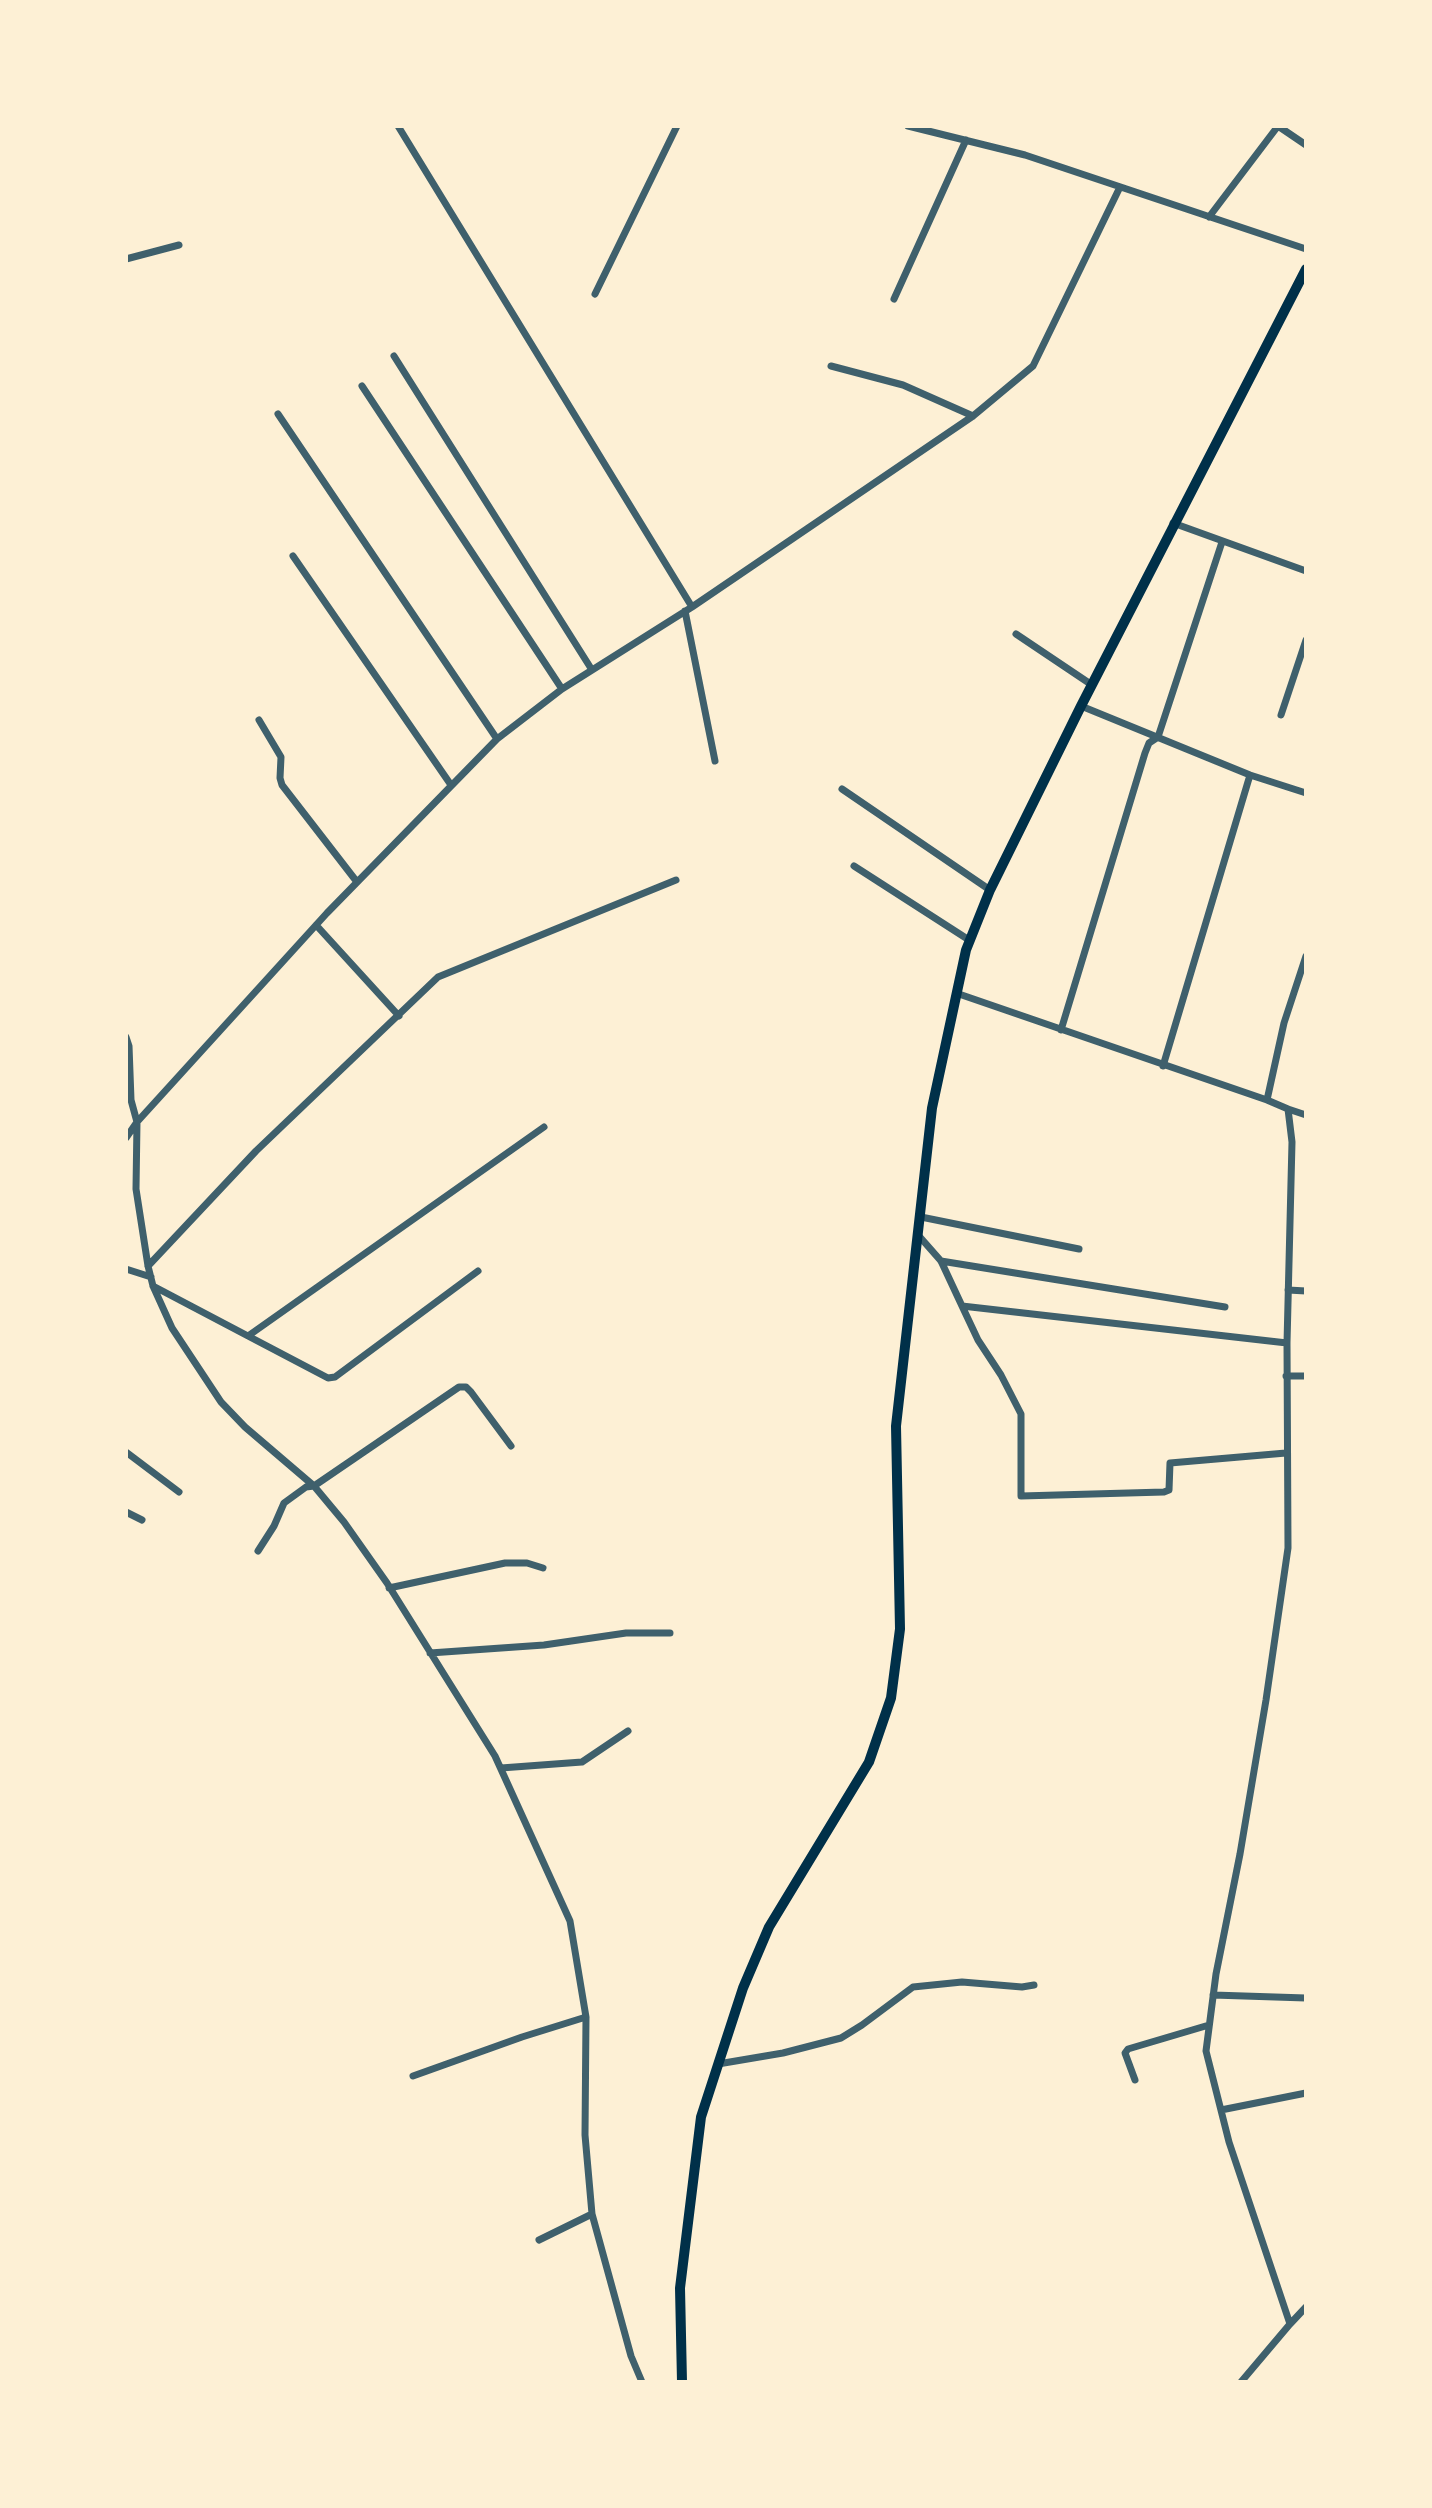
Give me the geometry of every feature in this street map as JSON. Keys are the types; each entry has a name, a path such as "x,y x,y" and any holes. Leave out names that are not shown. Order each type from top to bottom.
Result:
{"main road":[{"path":"682,2382 680,2288 701,2117 743,1988 769,1927 869,1762 891,1698 900,1629 896,1426 932,1108 969,940 990,890 1081,706 1306,269"}],"street":[{"path":"398,126 688,609 715,761"},
{"path":"595,294 677,126"},
{"path":"908,126 1025,155 1306,249"},
{"path":"1209,217 1278,126 1306,145"},
{"path":"894,299 966,140"},
{"path":"126,1138 137,1122 316,925 497,739 562,689 688,609 973,416 1033,366 1120,187"},
{"path":"126,259 179,245"},
{"path":"394,356 592,670"},
{"path":"831,366 903,385 973,416"},
{"path":"362,386 562,689"},
{"path":"278,414 497,739"},
{"path":"1173,523 1306,571"},
{"path":"1061,1030 1145,753 1149,743 1158,737 1222,542"},
{"path":"293,556 451,785"},
{"path":"1016,634 1092,685"},
{"path":"1281,715 1306,640"},
{"path":"1081,706 1250,775 1306,793"},
{"path":"259,720 281,757 282,785 357,882"},
{"path":"1163,1066 1250,775"},
{"path":"842,789 990,890"},
{"path":"854,866 969,940"},
{"path":"148,1266 256,1151 438,977 676,880"},
{"path":"316,925 399,1016"},
{"path":"1267,1100 1284,1023 1306,956"},
{"path":"956,993 1306,1115"},
{"path":"126,1037 131,1100 137,1122 136,1189 148,1266 172,1328 221,1402 245,1427 314,1486 344,1522 389,1588 501,1768 570,1921 586,2017 585,2135 592,2214 631,2356 642,2382"},
{"path":"1288,1109 1292,1142 1286,1376 1288,1548 1206,2051 1221,2110 1290,2324"},
{"path":"248,1336 544,1127"},
{"path":"921,1217 1079,1249"},
{"path":"919,1236 941,1261 978,1340 1021,1414 1021,1496 1164,1492 1169,1490 1170,1463 1286,1453"},
{"path":"941,1261 1225,1307"},
{"path":"126,1269 328,1378 335,1377 478,1271"},
{"path":"1288,1290 1306,1291"},
{"path":"962,1306 1287,1343"},
{"path":"1286,1376 1306,1376"},
{"path":"258,1551 284,1503 306,1487 314,1486 459,1387 466,1387 471,1392 511,1446"},
{"path":"126,1452 179,1492"},
{"path":"126,1512 142,1520"},
{"path":"389,1588 505,1563 527,1563 543,1568"},
{"path":"430,1653 544,1645 626,1633 670,1633"},
{"path":"501,1768 582,1762 628,1731"},
{"path":"718,2064 783,2053 841,2038 913,1987 962,1982 1011,1987 1034,1985"},
{"path":"1213,1995 1306,1998"},
{"path":"413,2076 586,2017"},
{"path":"1135,2080 1125,2053 1128,2049 1209,2025"},
{"path":"1221,2110 1306,2093"},
{"path":"539,2240 592,2214"},
{"path":"1241,2382 1306,2307"}]}
